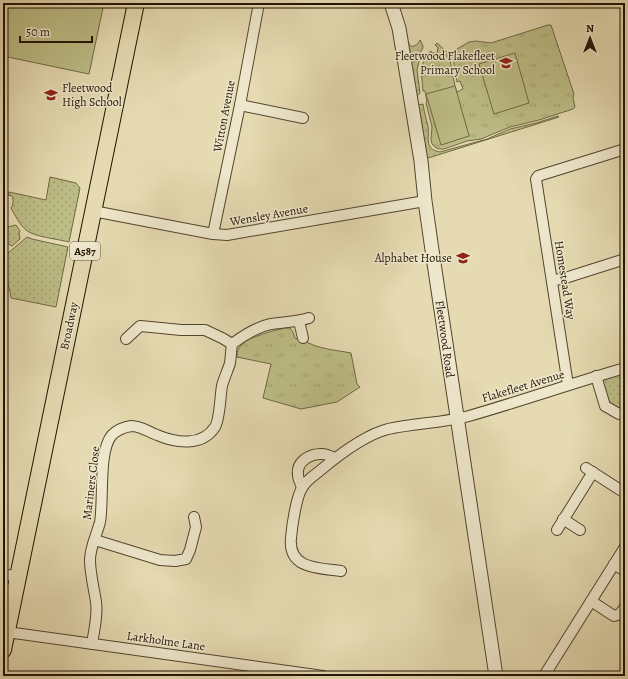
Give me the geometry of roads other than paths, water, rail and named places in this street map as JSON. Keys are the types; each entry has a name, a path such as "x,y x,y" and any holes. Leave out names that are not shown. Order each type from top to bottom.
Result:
{"main road":[{"name":"Broadway","path":"3,650 7,632 10,576 93,211 136,3"}],"street":[{"name":"Witton Avenue","path":"212,234 240,105 259,3"},
{"name":"Fleetwood Road","path":"391,3 399,28 421,161 425,201 496,676"},
{"path":"240,105 303,118"},
{"name":"Homestead Way","path":"568,385 536,179 538,176 625,150"},
{"name":"Wensley Avenue","path":"93,211 227,236 425,201"},
{"path":"552,280 625,259"},
{"path":"135,317 140,326"},
{"path":"126,339 140,326 182,330 205,330 232,344 255,329 270,324 304,319 303,338"},
{"name":"Mariners Close","path":"92,644 96,618 96,603 90,573 90,558 100,521 104,465 107,447 112,436 119,430 132,426 146,429 171,440 187,442 199,440 208,435 216,426 221,392 230,362 232,344"},
{"name":"Flakefleet Avenue","path":"302,488 308,480 335,458 376,432 467,416 625,368"},
{"path":"596,376 605,406 619,414 625,412"},
{"path":"335,458 324,454 313,454 299,464 298,475 302,488 298,497 290,545 294,556 302,564 341,571"},
{"path":"556,530 590,470 625,493"},
{"path":"95,540 160,560 175,561 186,559 196,527 194,517"},
{"path":"563,520 580,530"},
{"path":"544,676 625,547"},
{"path":"614,564 625,571"},
{"path":"590,601 614,616 620,614 625,607"},
{"name":"Larkholme Lane","path":"7,632 322,676"}],"place":[{"name":"Fleetwood Flakefleet Primary School","path":"506,63"},
{"name":"Fleetwood High School","path":"51,95"},
{"name":"Alphabet House","path":"463,258"}]}
